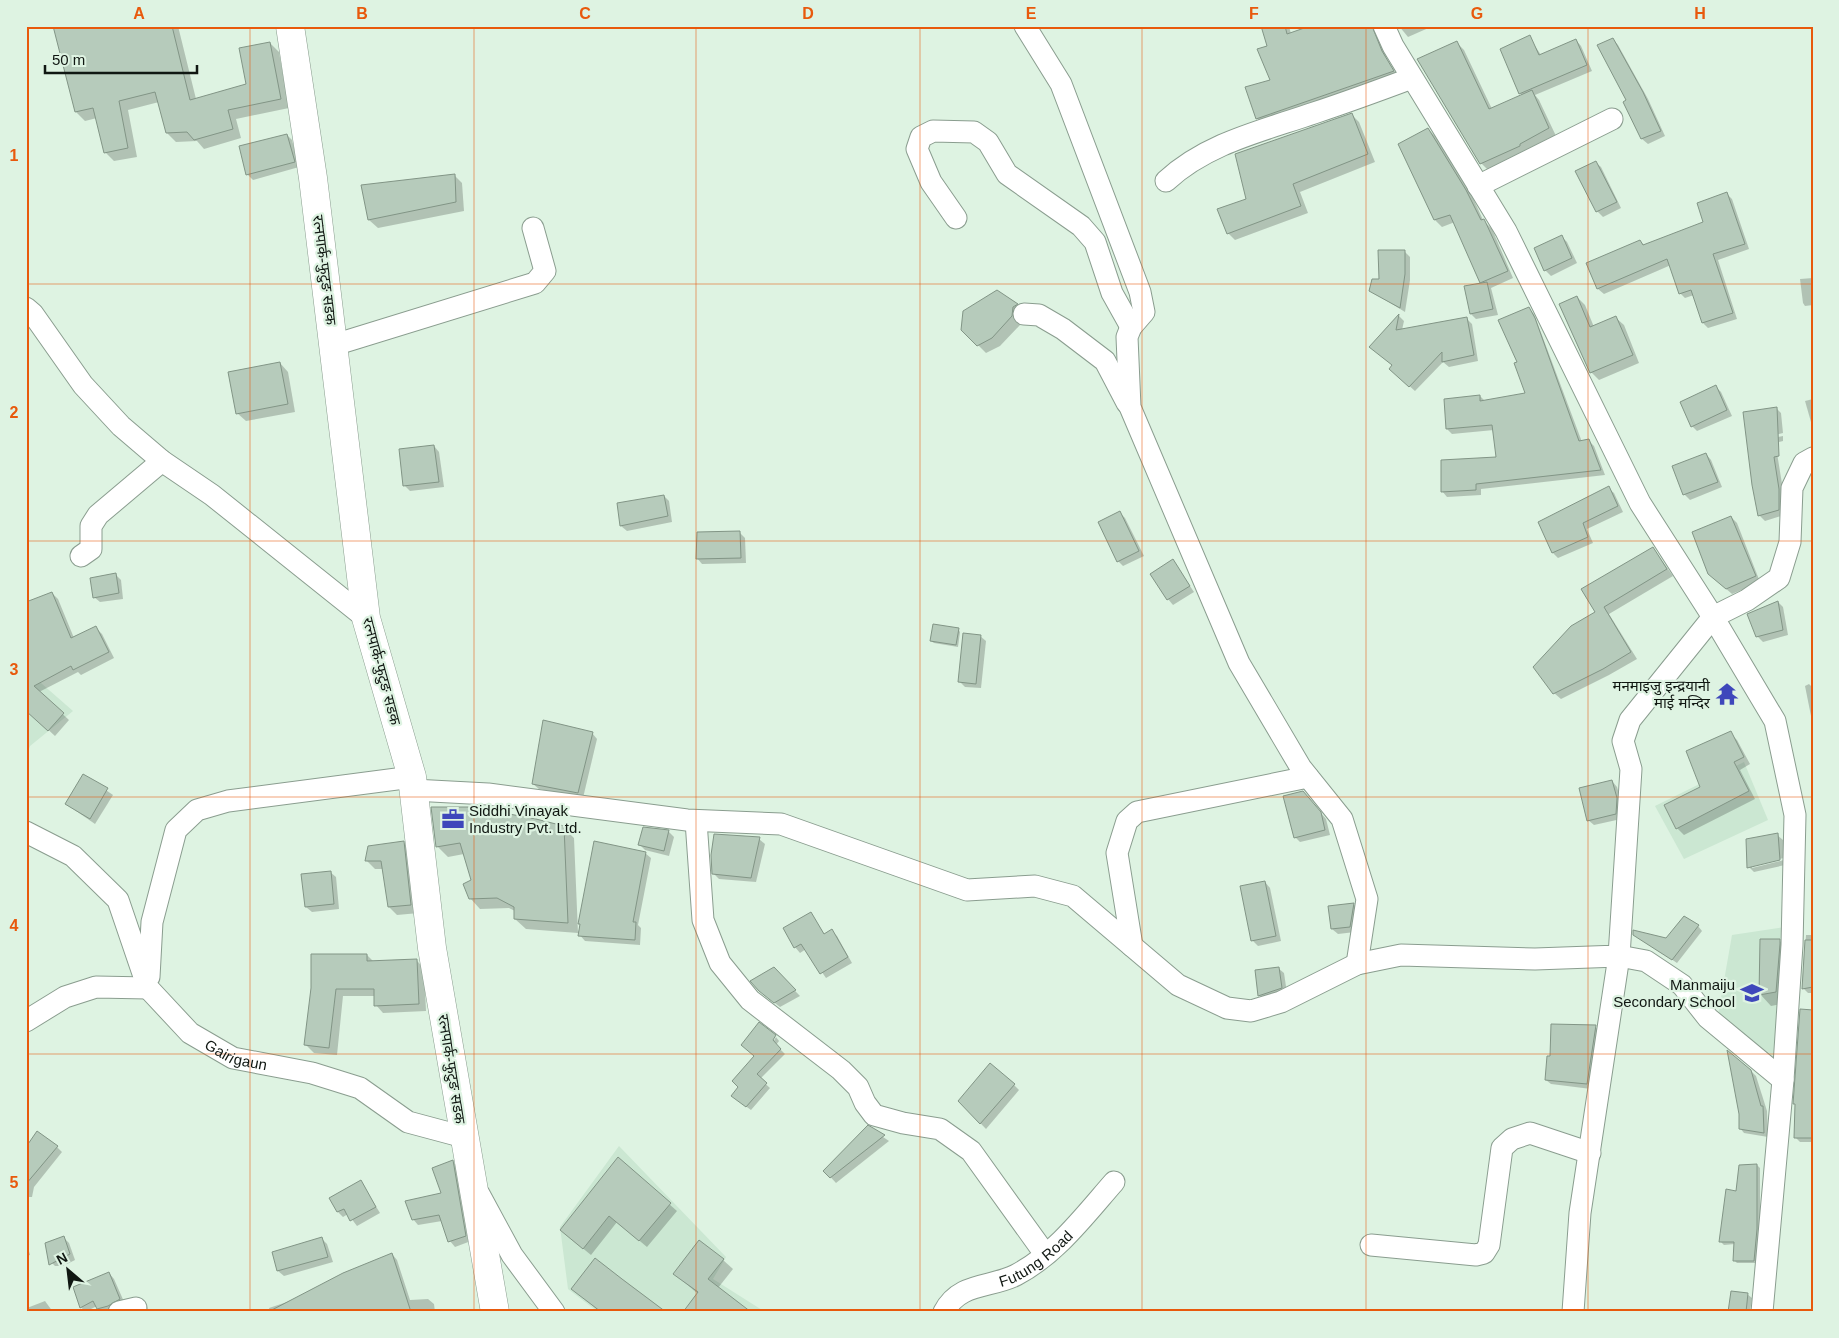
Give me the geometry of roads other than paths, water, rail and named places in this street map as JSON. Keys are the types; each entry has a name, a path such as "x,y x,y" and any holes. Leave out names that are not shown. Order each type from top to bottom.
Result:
{"street":[{"name":"रत्नपार्क-फुटुङ सडक","path":"290,26 313,178 366,618 412,784 432,948 495,1312"},
{"path":"1025,26 1062,84 1140,292 1144,312 1131,327 1127,337 1130,407"},
{"path":"1384,26 1412,78 1506,231 1640,503 1713,616 1775,721 1795,814 1792,945 1783,1080 1762,1312"},
{"path":"1166,181 1181,167 1240,136 1315,113 1412,78"},
{"path":"1478,186 1612,119"},
{"path":"956,218 932,182 917,149 921,138 933,131 974,132 988,142 1007,174 1081,226 1095,242 1112,293 1131,327"},
{"path":"334,345 535,283 545,271 533,228"},
{"path":"26,308 33,314 83,386 121,426 162,461 212,495 366,618"},
{"path":"1024,314 1039,316 1063,329 1105,362 1130,407 1238,663 1308,777 1342,819 1367,899 1357,964"},
{"path":"1574,1312 1580,1213 1619,956 1630,769 1623,741 1630,720 1713,616 1747,600 1779,578 1790,542 1792,488 1804,463 1813,458"},
{"path":"81,556 91,549 91,526 98,515 162,461"},
{"path":"1132,946 1118,853 1127,821 1137,812 1308,777"},
{"path":"148,988 152,922 176,830 197,810 228,800 412,784 696,821 781,824 966,890 1035,886 1073,896 1178,985 1226,1008 1251,1011 1281,1002 1357,964 1401,955 1535,959 1619,956 1646,961 1682,985 1708,1018 1783,1080"},
{"path":"696,821 703,920 720,964 750,1000 841,1070 858,1087 865,1104 874,1115 903,1123 940,1129 971,1151 1045,1254"},
{"path":"26,832 73,856 118,900 148,988"},
{"path":"26,1021 66,997 96,987 148,988"},
{"name":"Gairigaun","path":"148,988 190,1033 233,1058 312,1073 360,1088 408,1122 464,1137"},
{"path":"1371,1245 1476,1255 1484,1253 1489,1245 1502,1148 1512,1138 1530,1133 1590,1153"},
{"path":"471,1179 512,1254 554,1312"},
{"name":"Futung Road","path":"944,1312 952,1298 962,1291 1016,1275 1058,1245 1114,1182"}],"place":[{"name":"मनमाइजु इन्द्रयानी माई मन्दिर","path":"1727,694"},
{"name":"Siddhi Vinayak Industry Pvt. Ltd.","path":"453,819"},
{"name":"Manmaiju Secondary School","path":"1752,993"}]}
